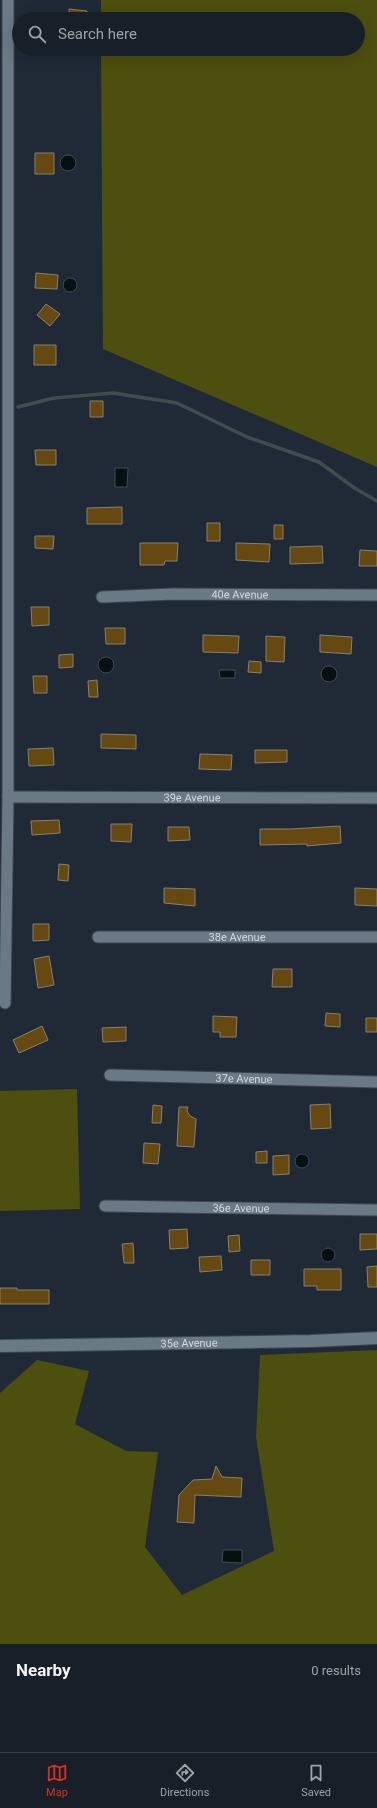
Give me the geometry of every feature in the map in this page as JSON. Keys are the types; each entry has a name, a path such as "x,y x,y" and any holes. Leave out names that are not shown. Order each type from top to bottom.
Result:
{"street":[{"path":"5,1003 8,797 4,476 8,0"},
{"name":"40e Avenue","path":"102,596 174,594 377,595"},
{"name":"39e Avenue","path":"8,797 377,798"},
{"name":"38e Avenue","path":"98,937 377,937"},
{"name":"37e Avenue","path":"110,1075 377,1082"},
{"name":"36e Avenue","path":"105,1206 377,1210"},
{"name":"35e Avenue","path":"0,1346 312,1341 377,1338"}],"shaded area":[{"path":"101,0 377,0 377,467 103,349 101,56 365,56 365,12 101,12"},
{"path":"68,155 75,160 76,163 71,170 68,171 61,166 60,163 65,156"},
{"path":"67,278 73,278 77,282 77,288 73,292 67,292 63,288 63,282"},
{"path":"115,468 128,468 127,487 115,487"},
{"path":"103,657 109,657 114,662 112,671 109,673 103,673 98,668 98,662"},
{"path":"329,666 335,668 337,674 335,680 329,682 323,680 321,674 323,668"},
{"path":"219,670 235,670 235,678 220,678"},
{"path":"77,1089 80,1209 0,1211 0,1091"},
{"path":"299,1154 305,1154 309,1158 309,1164 305,1168 299,1168 295,1164 295,1158"},
{"path":"328,1248 333,1250 335,1255 333,1260 328,1262 323,1260 321,1255 323,1250"},
{"path":"377,1350 377,1644 0,1644 0,1393 37,1360 89,1371 75,1424 126,1451 158,1452 145,1547 182,1595 274,1551 256,1437 260,1355"},
{"path":"223,1550 242,1550 242,1563 222,1562"}],"building":[{"path":"69,9 87,11 87,12 69,12"},
{"path":"35,153 54,153 54,174 35,174"},
{"path":"36,273 58,275 57,289 35,288"},
{"path":"46,304 60,314 50,326 37,315"},
{"path":"34,345 56,345 56,365 34,365"},
{"path":"90,401 103,401 103,417 90,417"},
{"path":"35,450 56,450 56,465 36,465"},
{"path":"122,507 122,524 87,524 87,508"},
{"path":"207,523 220,523 220,541 207,541"},
{"path":"274,525 283,525 283,539 274,539"},
{"path":"35,536 54,536 53,549 35,548"},
{"path":"140,543 178,543 177,561 165,561 164,565 140,565"},
{"path":"236,543 270,544 269,562 236,560"},
{"path":"322,546 323,563 290,564 290,547"},
{"path":"360,550 377,551 377,566 359,566"},
{"path":"31,607 49,607 49,625 32,626"},
{"path":"105,628 125,628 125,644 106,644"},
{"path":"203,635 239,636 238,653 203,652"},
{"path":"320,635 352,637 351,654 320,652"},
{"path":"266,636 285,637 284,662 266,661"},
{"path":"73,654 73,667 59,668 59,655"},
{"path":"249,661 261,662 261,673 248,672"},
{"path":"33,676 47,676 47,693 34,693"},
{"path":"97,680 98,697 89,697 88,681"},
{"path":"101,734 136,735 136,749 101,748"},
{"path":"53,748 54,765 29,766 28,749"},
{"path":"255,750 287,750 287,762 255,763"},
{"path":"200,754 232,755 231,770 199,769"},
{"path":"59,820 60,833 32,835 31,821"},
{"path":"111,824 132,824 131,842 111,841"},
{"path":"340,826 341,843 307,846 307,844 260,845 260,829"},
{"path":"168,827 189,827 190,840 168,841"},
{"path":"59,864 69,865 68,881 58,880"},
{"path":"164,888 195,889 195,906 164,903"},
{"path":"355,888 377,889 377,906 355,905"},
{"path":"33,924 49,924 49,940 33,941"},
{"path":"49,956 54,985 38,988 34,959"},
{"path":"273,969 292,969 292,987 272,987"},
{"path":"326,1013 340,1014 340,1027 325,1026"},
{"path":"213,1016 237,1017 236,1037 220,1037 220,1032 213,1032"},
{"path":"366,1018 377,1018 377,1032 366,1032"},
{"path":"42,1026 48,1040 19,1053 13,1040"},
{"path":"126,1027 126,1041 103,1042 102,1028"},
{"path":"330,1104 331,1128 311,1129 310,1105"},
{"path":"153,1105 162,1106 161,1123 152,1123"},
{"path":"179,1107 188,1107 187,1111 190,1116 196,1119 194,1147 177,1146"},
{"path":"144,1143 160,1144 158,1164 143,1163"},
{"path":"267,1151 267,1163 256,1163 256,1152"},
{"path":"289,1155 289,1174 273,1175 273,1156"},
{"path":"187,1229 188,1248 170,1249 169,1230"},
{"path":"360,1234 377,1234 377,1249 360,1250"},
{"path":"239,1235 240,1251 229,1252 228,1236"},
{"path":"133,1243 134,1263 124,1263 122,1244"},
{"path":"221,1256 222,1270 200,1272 199,1257"},
{"path":"251,1260 270,1260 270,1275 251,1275"},
{"path":"377,1266 377,1287 368,1287 367,1267"},
{"path":"304,1269 341,1269 341,1290 317,1290 317,1286 304,1286"},
{"path":"0,1288 17,1288 17,1290 49,1290 49,1304 0,1304"},
{"path":"216,1466 222,1477 242,1478 241,1497 195,1495 194,1523 177,1522 179,1495 193,1480 212,1479"}],"waterway":[{"path":"18,407 54,398 113,393 177,403 247,437 319,462 356,489 377,501"}]}
